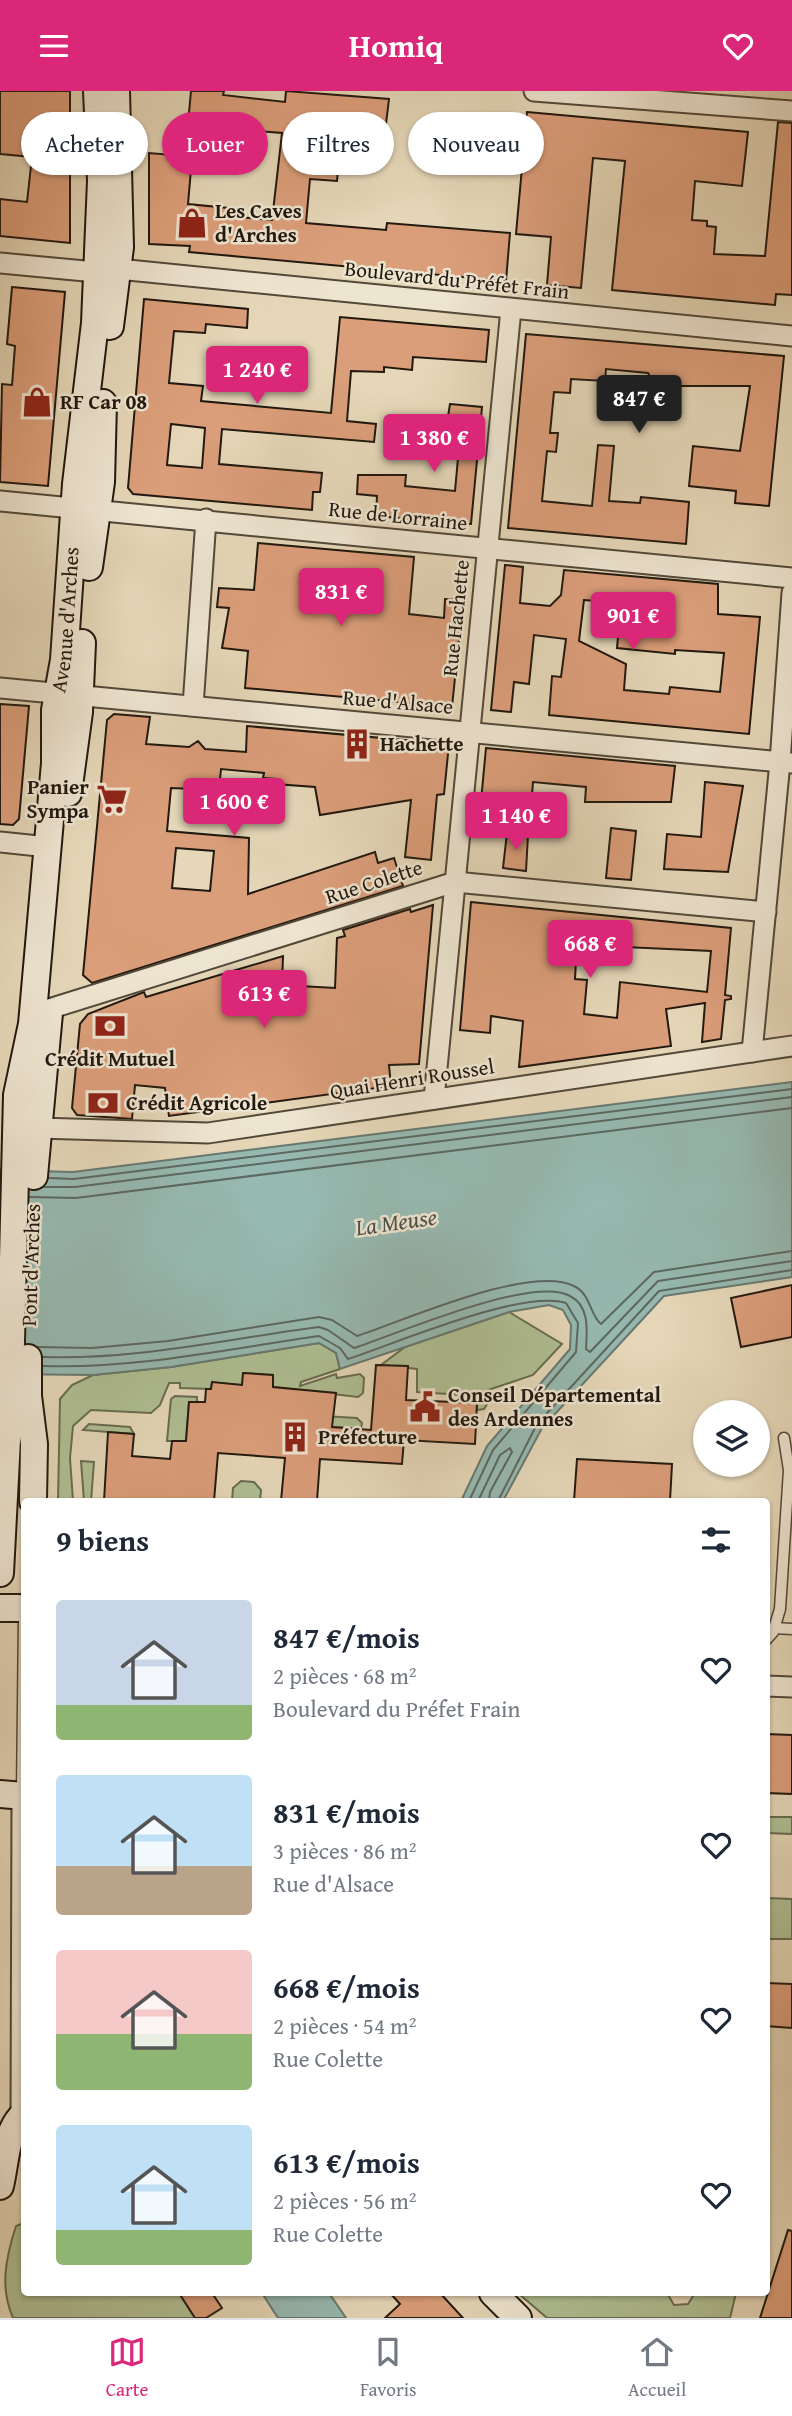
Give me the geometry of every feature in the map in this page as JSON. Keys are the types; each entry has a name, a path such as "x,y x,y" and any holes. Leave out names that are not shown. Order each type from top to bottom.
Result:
{"main road":[{"name":"Avenue d'Arches","path":"97,91 107,271"},
{"name":"Avenue d'Arches","path":"22,1135 18,1095 32,1024 48,847 90,547 86,508 95,323 120,228 116,91"},
{"name":"Avenue d'Arches","path":"22,1135 49,1009 69,694"},
{"name":"Pont d'Arches","path":"12,1392 22,1135"},
{"path":"12,1392 34,1444 33,1498"},
{"path":"0,1573 12,1392"},
{"path":"0,1608 21,1608"},
{"path":"1,2182 9,2141 21,2110"},
{"path":"496,2296 518,2318"}],"street":[{"path":"534,91 792,111"},
{"name":"Boulevard du Préfet Frain","path":"0,263 792,336"},
{"name":"Rue Hachette","path":"434,1099 511,309"},
{"name":"Rue de Lorraine","path":"0,501 792,578"},
{"path":"193,706 206,519"},
{"path":"752,1052 766,912 786,762 792,593"},
{"name":"Rue d'Alsace","path":"0,688 786,762"},
{"path":"0,842 48,847"},
{"name":"Rue Colette","path":"49,1009 455,881 766,912"},
{"name":"Quai Henri Roussel","path":"22,1135 208,1133 792,1047"},
{"path":"770,1686 792,1686"},
{"path":"18,1787 21,1821"}],"lane":[{"path":"770,1634 780,1609 789,1470 783,1438"},
{"path":"774,1628 792,1629"},
{"path":"18,1787 21,1702"}],"green space":[{"path":"509,1312 562,1344 533,1375 488,1390 489,1401 484,1409 477,1410 477,1403 465,1402 464,1395 417,1392 417,1369 381,1365 405,1347"},
{"path":"319,1343 336,1353 340,1369 301,1382 300,1386 336,1374 337,1378 360,1374 364,1378 363,1393 358,1397 273,1387 273,1375 244,1373 242,1385 212,1382 211,1389 180,1388 180,1383 169,1383 160,1405 151,1413 91,1410 73,1426 70,1458 73,1498 58,1498 60,1399 72,1385 93,1375 171,1367"},
{"path":"175,1396 197,1397 197,1402 189,1402 186,1441 167,1441 171,1399"},
{"path":"323,1416 357,1418 362,1423 361,1429 322,1426"},
{"path":"89,1424 130,1427 134,1434 83,1430"},
{"path":"81,1461 94,1462 91,1498 84,1498"},
{"path":"241,1481 254,1482 261,1490 260,1498 232,1498 233,1488"},
{"path":"770,1817 792,1817 792,1834 770,1833"},
{"path":"770,1898 792,1899 792,1939 770,1939"},
{"path":"21,2224 21,2296 181,2296 195,2318 13,2318 5,2285 9,2251 16,2226"},
{"path":"521,2296 669,2296 674,2305 688,2304 693,2296 735,2296 730,2318 547,2318"}],"water":[{"name":"La Meuse","path":"792,1082 792,1277 664,1296 542,1428 505,1498 462,1498 487,1446 570,1349 571,1325 563,1310 549,1305 509,1312 340,1369 336,1353 319,1343 171,1367 93,1375 0,1374 0,1170 73,1172"},
{"path":"264,2296 331,2296 346,2318 278,2318"}],"building":[{"path":"0,91 70,91 70,112 21,112 21,156 0,154"},
{"path":"191,91 224,91 223,95 285,102 286,91 389,99 387,112 282,112 282,133 268,132 268,112 189,112"},
{"path":"544,114 748,132 742,186 695,181 692,220 707,221 707,226 716,227 714,254 765,256 778,122 792,123 792,295 776,294 775,305 612,290 625,161 593,158 581,288 547,285 551,237 516,234 521,175 544,175"},
{"path":"282,133 282,175 338,175 337,181 310,179 306,223 386,230 387,223 510,233 506,281 189,252 190,246 149,244 149,153 162,154 162,175 191,175 188,204 228,208 227,216 272,220"},
{"path":"30,175 70,175 70,243 0,236 0,199 27,202"},
{"path":"12,287 65,292 48,486 0,482 2,384 12,385 15,346 7,344"},
{"path":"144,299 248,309 247,328 206,324 205,333 174,331 169,383 203,386 201,401 331,413 340,317 489,330 486,362 413,357 412,370 384,367 384,372 351,371 347,421 376,424 374,442 222,429 219,464 322,473 320,492 313,492 312,510 133,494 128,488","holes":["171,424 205,428 202,468 167,465"]},
{"path":"526,334 784,356 769,506 735,503 736,491 689,486 693,446 740,451 750,386 675,386 676,382 651,378 648,373 606,369 605,381 571,379 570,393 554,392 550,433 558,433 556,452 547,451 542,501 592,506 598,445 614,446 609,501 640,503 641,497 689,502 686,544 508,528"},
{"path":"450,404 482,407 471,524 376,516 377,496 357,494 358,475 406,475 405,486 455,491 458,458 444,457 446,440 408,436 410,419 447,423"},
{"path":"258,543 414,557 409,614 444,618 445,599 463,600 452,707 245,688 248,651 222,648 229,608 217,607 219,588 254,590"},
{"path":"505,565 523,567 520,603 550,606 561,595 564,570 718,584 718,614 760,617 749,734 549,715 552,676 561,677 566,639 534,635 529,684 514,682 511,712 491,710","holes":["584,600 621,603 617,648 675,654 675,650 724,653 720,692 670,687 669,694 624,690 626,664 579,641"]},
{"path":"0,704 29,706 19,819 13,825 0,824"},
{"path":"114,714 150,717 146,744 189,747 198,741 205,749 246,752 247,726 449,744 444,794 437,795 431,860 405,857 411,800 320,815 315,787 275,784 275,779 263,778 264,773 221,769 219,790 171,788 167,831 249,838 248,894 375,852 378,863 394,858 403,886 92,983 83,975 107,720","holes":["176,848 214,851 210,891 172,888"]},
{"path":"486,748 675,766 671,802 585,802 586,787 533,782 531,809 517,830 499,828 500,825 479,822"},
{"path":"705,782 743,786 728,872 664,869 667,834 701,837"},
{"path":"611,828 636,831 631,880 606,878"},
{"path":"507,833 528,835 526,871 503,868"},
{"path":"471,902 731,928 725,995 731,996 731,999 725,1000 721,1039 702,1042 705,1003 666,1009 671,1046 519,1067 523,1021 491,1016 490,1033 460,1030","holes":["577,943 625,950 625,947 711,951 707,992 620,982 617,1018 584,1014 587,980 575,979"]},
{"path":"433,905 419,1064 389,1065 391,1086 169,1116 165,1088 135,1085 132,1119 77,1115 72,1108 80,1024 88,1014 144,992 146,997 283,956 282,985 335,988 337,938 345,936 343,930 410,909 411,912"},
{"path":"792,1285 792,1337 741,1347 731,1298"},
{"name":"Préfecture","path":"376,1365 408,1366 406,1400 477,1403 475,1444 404,1440 402,1464 320,1459 317,1498 281,1498 285,1458 218,1453 214,1498 104,1498 108,1432 134,1434 132,1456 170,1459 172,1441 186,1441 189,1402 205,1402 206,1389 211,1389 212,1382 242,1385 243,1373 273,1375 273,1387 336,1393 332,1427 371,1430"},
{"path":"577,1459 672,1464 670,1498 574,1498"},
{"path":"770,1734 792,1735 792,1794 770,1793"},
{"path":"770,1983 792,1984 792,2028 770,2026"},
{"path":"788,2230 792,2231 792,2318 760,2318 767,2296 770,2296 770,2287"},
{"path":"181,2296 214,2296 222,2308 206,2318 195,2318"},
{"path":"393,2296 443,2296 463,2318 385,2318 400,2304"}],"place":[{"name":"Les Caves d'Arches","path":"192,223"},
{"name":"RF Car 08","path":"37,402"},
{"name":"Hachette","path":"357,744"},
{"name":"Panier Sympa","path":"112,799"},
{"name":"Crédit Mutuel","path":"110,1026"},
{"name":"Crédit Agricole","path":"103,1103"},
{"name":"Conseil Départemental des Ardennes","path":"425,1407"},
{"name":"Préfecture","path":"295,1437"}]}
